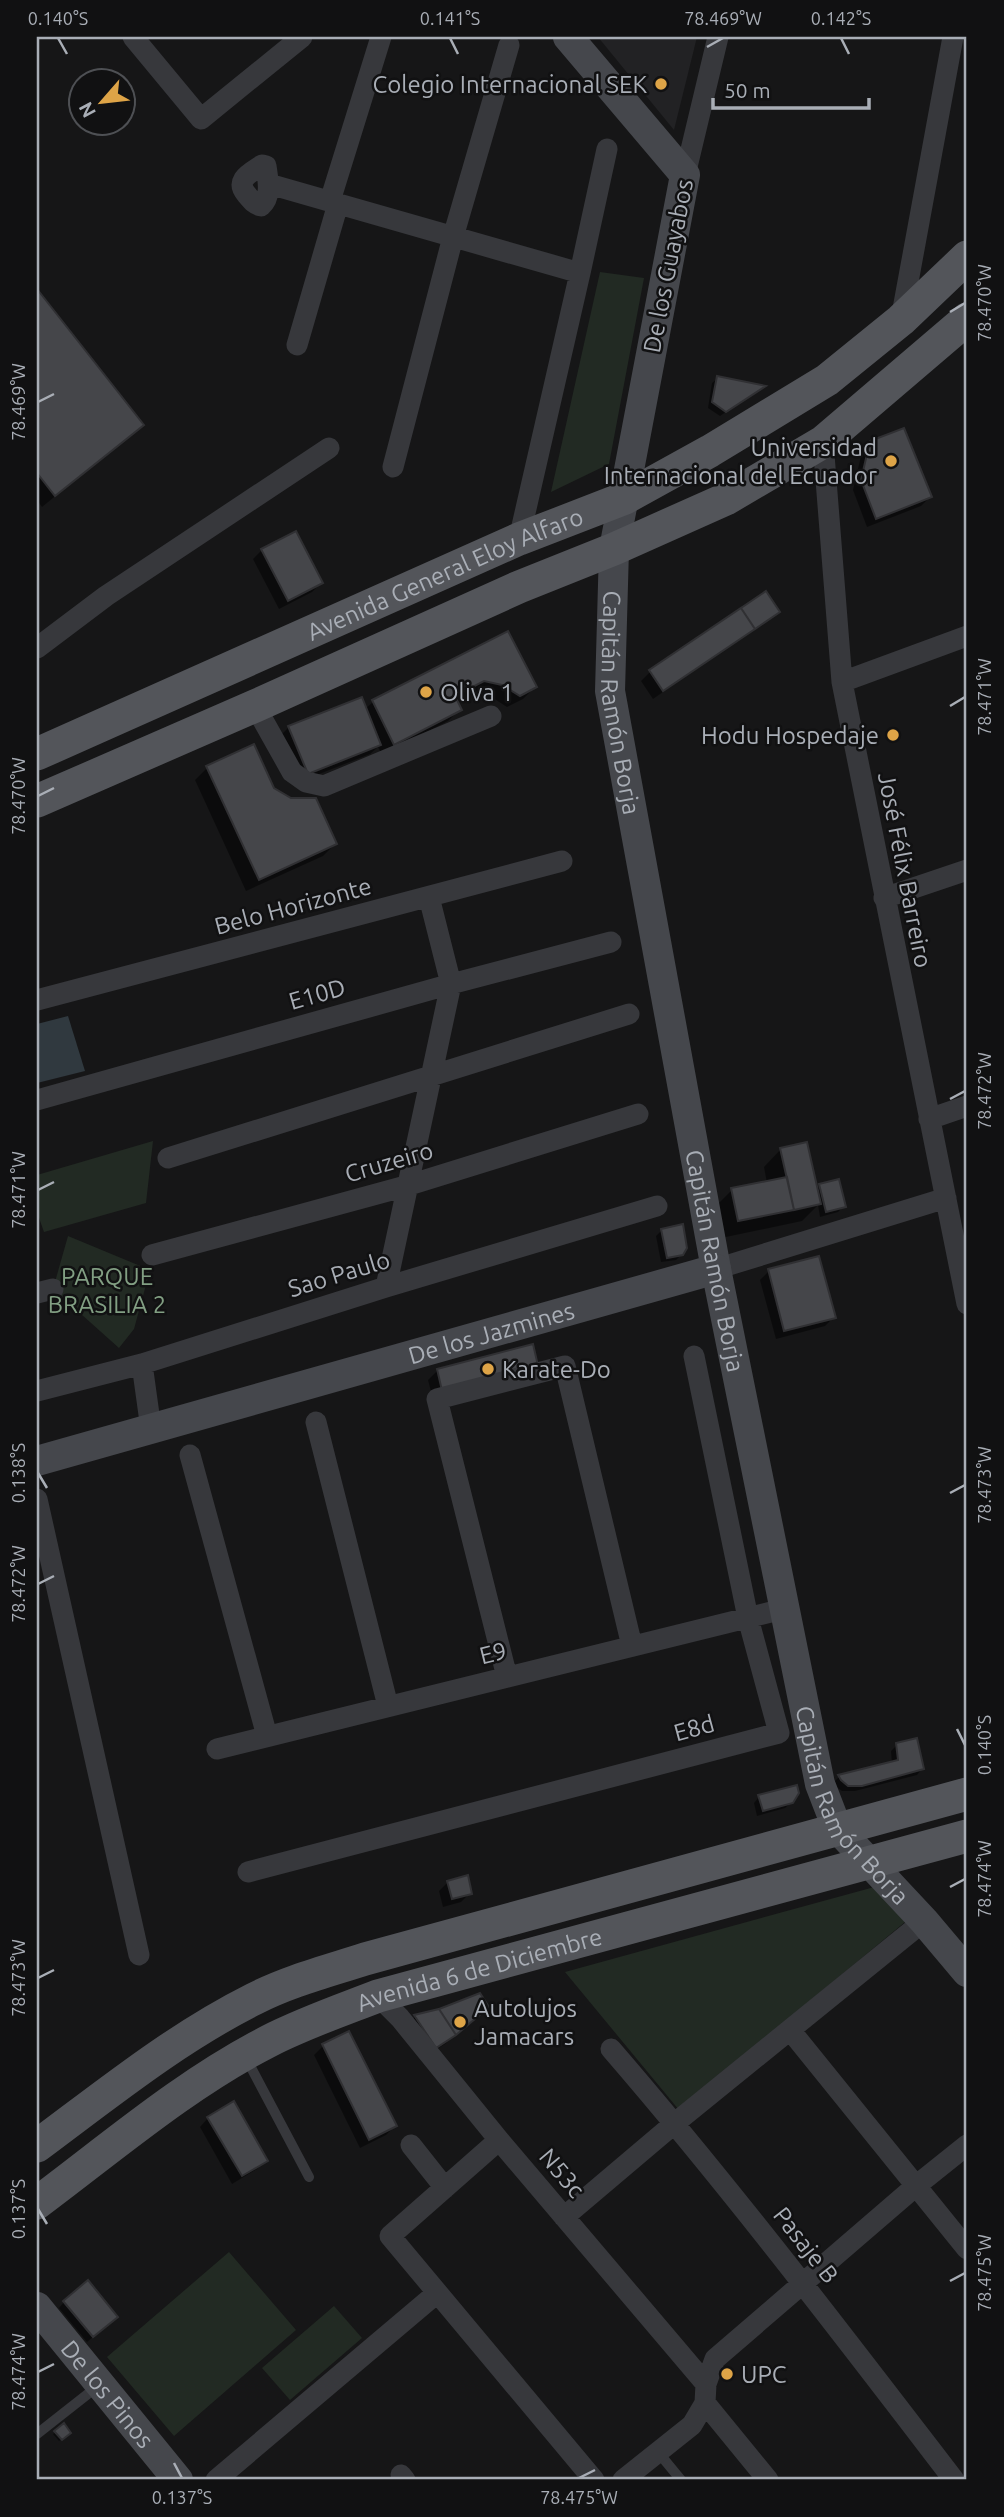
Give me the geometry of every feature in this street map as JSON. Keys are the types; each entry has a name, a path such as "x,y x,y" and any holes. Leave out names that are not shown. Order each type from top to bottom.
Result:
{"main road":[{"name":"Avenida General Eloy Alfaro","path":"37,754 519,539 625,498 710,451 827,380 901,320 967,257"},
{"name":"Avenida General Eloy Alfaro","path":"37,802 519,587 614,549 726,499 823,442 967,319"},
{"name":"Avenida 6 de Diciembre","path":"37,2146 166,2050 254,1999 290,1983 365,1959 967,1794"},
{"name":"Avenida 6 de Diciembre","path":"37,2203 183,2093 302,2025 378,1996 967,1836"}],"street":[{"path":"133,37 201,119 302,37"},
{"path":"297,345 334,203 382,37"},
{"path":"568,37 685,175"},
{"name":"De los Guayabos","path":"625,498 685,175 718,37"},
{"path":"901,320 953,37"},
{"path":"393,467 453,237 509,44"},
{"path":"519,539 607,149"},
{"path":"269,184 580,273"},
{"name":"José Félix Barreiro","path":"823,442 842,682 967,1304"},
{"path":"37,648 106,596 329,448"},
{"name":"Capitán Ramón Borja","path":"625,498 614,549 610,691 716,1269 820,1784 837,1828 924,1921 967,1972"},
{"path":"842,682 967,636"},
{"path":"255,706 292,772 306,782 324,786 491,716"},
{"name":"Belo Horizonte","path":"37,1000 562,861"},
{"path":"884,898 967,870"},
{"path":"386,1287 451,984 429,897"},
{"name":"E10D","path":"37,1100 611,942"},
{"path":"168,1158 629,1014"},
{"path":"929,1119 967,1106"},
{"name":"Cruzeiro","path":"152,1255 407,1186 638,1114"},
{"name":"De los Jazmines","path":"37,1461 716,1269 946,1198"},
{"name":"Sao Paulo","path":"37,1391 142,1364 657,1206"},
{"name":"E8d","path":"248,1872 779,1733 748,1618 694,1356"},
{"path":"142,1364 151,1429"},
{"path":"507,1677 438,1399 565,1366 632,1646"},
{"path":"316,1422 388,1706"},
{"path":"190,1455 267,1736"},
{"path":"37,1499 139,1955"},
{"name":"E9","path":"217,1749 783,1609"},
{"path":"564,2217 675,2123 924,1921"},
{"name":"N53c","path":"378,1996 401,2018 706,2394"},
{"path":"790,2030 967,2249"},
{"name":"Pasaje B","path":"611,2049 675,2123 803,2283 954,2480"},
{"path":"499,2140 390,2236 594,2480"},
{"path":"411,2145 444,2188"},
{"path":"623,2480 692,2425 706,2394 715,2359 967,2145"},
{"path":"216,2480 437,2293"},
{"name":"De los Pinos","path":"37,2306 178,2480"},
{"path":"706,2394 768,2480"}],"lane":[{"path":"244,2056 309,2177"},
{"path":"37,2434 100,2384"},
{"path":"658,2452 681,2480"}],"shaded area":[{"name":"Colegio Internacional SEK","path":"598,37 697,37 674,130"},
{"path":"68,1016 85,1071 37,1083 37,1024"}],"green space":[{"path":"600,272 644,278 609,464 551,492"},
{"path":"153,1141 146,1203 44,1232 37,1212 37,1175"},
{"name":"PARQUE BRASILIA 2","path":"68,1236 150,1270 134,1329 119,1348 53,1289"},
{"path":"878,1886 905,1922 679,2110 565,1972"},
{"path":"229,2252 296,2330 174,2436 107,2357"},
{"path":"334,2306 362,2338 290,2400 262,2368"}],"building":[{"path":"37,289 144,425 55,496 37,473"},
{"path":"717,376 766,386 726,412 712,402"},
{"name":"Universidad Internacional del Ecuador","path":"904,428 932,497 876,519 861,480 870,441"},
{"path":"296,531 323,583 288,601 261,549"},
{"path":"766,591 780,612 755,629 741,608"},
{"path":"741,608 755,629 663,691 649,670"},
{"name":"Oliva 1","path":"508,631 537,687 520,696 502,685 484,681 455,696 462,710 394,745 372,700"},
{"path":"362,697 381,745 308,774 288,726"},
{"path":"254,744 274,788 291,798 316,798 337,844 259,880 206,766"},
{"path":"807,1142 821,1204 794,1210 780,1148"},
{"path":"787,1177 794,1210 738,1221 731,1188"},
{"path":"839,1179 846,1207 826,1212 819,1184"},
{"path":"683,1224 687,1248 683,1255 667,1258 661,1229"},
{"path":"819,1256 836,1318 784,1331 768,1269"},
{"name":"Karate-Do","path":"533,1344 539,1370 443,1395 437,1369"},
{"path":"917,1738 924,1769 862,1786 848,1786 838,1775 898,1760 896,1743"},
{"path":"797,1785 799,1793 793,1803 763,1811 758,1795"},
{"path":"468,1875 472,1894 452,1899 447,1881"},
{"name":"Autolujos Jamacars","path":"480,1993 489,2007 456,2035 439,2009"},
{"path":"439,2009 456,2035 436,2048 414,2015"},
{"path":"349,2031 397,2126 369,2140 322,2044"},
{"path":"234,2101 268,2161 242,2176 207,2117"},
{"path":"88,2280 118,2317 93,2337 63,2301"},
{"path":"64,2423 71,2433 62,2440 54,2431"}],"place":[{"name":"Colegio Internacional SEK","path":"661,84"},
{"name":"Universidad Internacional del Ecuador","path":"891,461"},
{"name":"Oliva 1","path":"426,692"},
{"name":"Hodu Hospedaje","path":"893,735"},
{"name":"Karate-Do","path":"488,1369"},
{"name":"Autolujos Jamacars","path":"460,2022"},
{"name":"UPC","path":"727,2374"}]}
